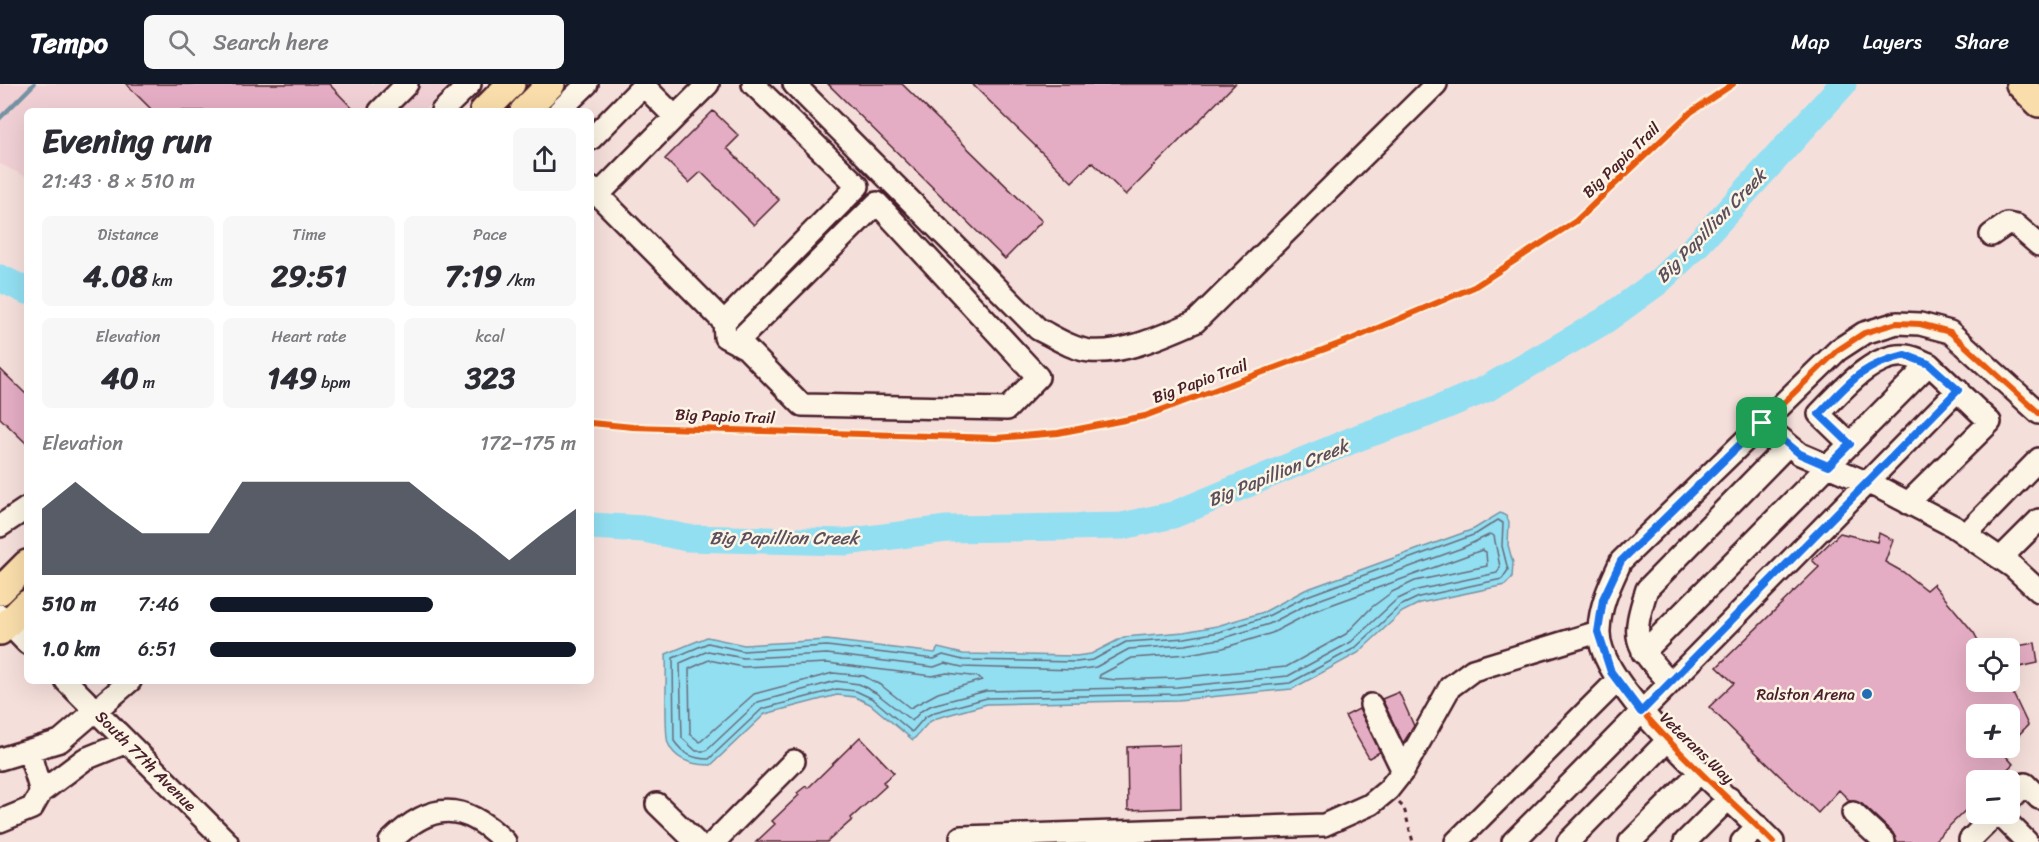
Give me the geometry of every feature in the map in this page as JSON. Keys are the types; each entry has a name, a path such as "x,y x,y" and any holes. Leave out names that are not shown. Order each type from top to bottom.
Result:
{"main road":[{"path":"487,108 511,84"},
{"path":"527,108 551,84"},
{"path":"2020,84 2039,103"},
{"path":"0,591 24,567"},
{"path":"3,623 24,606"}],"street":[{"path":"383,108 407,84"},
{"path":"445,108 470,84"},
{"path":"563,108 587,84"},
{"path":"708,84 595,191 724,322 725,337 746,348 802,405 1007,409 1038,377 877,204 753,84"},
{"path":"794,84 1038,329 1061,341 1090,351 1118,349 1162,336 1194,322 1429,86"},
{"path":"594,135 641,86 675,117"},
{"path":"724,322 858,186"},
{"path":"736,343 877,204"},
{"path":"1992,235 2007,224 2017,226 2039,245"},
{"path":"961,837 1104,838 1324,825 1371,804 1388,790 1403,771 1450,687 1473,670 1598,632 1603,599 1621,561 1838,350 1864,333 1896,323 1920,324 1950,332 2039,413"},
{"path":"1850,444 1819,414 1856,376 1878,362 1905,355 1929,364 1990,422 1908,503"},
{"path":"1643,653 1929,364"},
{"path":"1513,842 1958,390"},
{"path":"1762,423 1800,454 1865,482 1966,534 2037,585"},
{"path":"1670,683 1643,653 1638,644 1637,620 1647,589 1788,445"},
{"path":"1966,534 2039,459"},
{"path":"0,526 24,510"},
{"path":"2001,558 2039,520"},
{"path":"3,623 24,640"},
{"name":"Veterans Way","path":"1598,632 1617,681 1641,712 1773,842"},
{"path":"1456,842 1617,681"},
{"name":"South 77th Avenue","path":"69,684 227,842"},
{"path":"0,759 60,741 96,711 122,684"},
{"path":"1371,705 1403,771"},
{"path":"1568,842 1669,739"},
{"path":"0,821 32,808 41,792 85,759 127,742"},
{"path":"29,752 41,792"},
{"path":"714,842 794,761"},
{"path":"1630,842 1701,771"},
{"path":"2020,789 2025,784 2039,798"},
{"path":"1686,842 1729,798"},
{"path":"657,804 696,842"},
{"path":"390,842 411,822 426,814 449,811 476,818 505,842"},
{"path":"1853,813 1884,842"},
{"path":"1970,840 1986,824"},
{"path":"2008,824 2027,842"},
{"path":"1742,842 1758,826"}],"path":[{"path":"1388,790 1404,808 1413,842"}],"shaded area":[{"path":"0,84 450,84 426,108 24,108 24,176 0,164"}],"water":[{"path":"1500,513 1506,516 1509,522 1508,545 1513,563 1512,578 1505,585 1420,603 1402,612 1358,653 1292,689 1178,700 987,704 937,718 929,722 913,740 870,704 855,697 837,695 765,714 711,765 692,763 680,758 668,743 666,654 707,637 744,645 827,640 935,653 938,648 963,654 1076,656 1091,654 1124,637 1184,632 1217,626 1264,612 1305,590 1474,529"}],"building":[{"path":"126,84 329,84 352,108 150,108"},
{"path":"828,84 902,84 1042,221 1005,259"},
{"path":"972,84 1235,84 1126,195 1092,162 1072,182"},
{"path":"713,111 739,136 727,148 779,200 754,225 701,172 689,183 665,159"},
{"path":"0,369 24,392 24,441 0,418"},
{"name":"Ralston Arena","path":"1840,533 1877,542 1879,533 1893,540 1885,562 1903,572 1926,590 1933,584 1977,638 1966,638 1966,692 2012,692 2018,704 1966,704 1966,758 2008,758 2013,764 2007,770 1966,770 1966,810 1933,842 1896,842 1893,833 1862,804 1850,801 1839,790 1818,813 1709,707 1734,683 1717,667 1819,567 1812,560"},
{"path":"2035,643 2038,663 2020,667 2020,645"},
{"path":"1399,692 1414,726 1403,743 1382,699"},
{"name":"Ralston Arena","path":"2020,708 2028,725 2020,733"},
{"path":"1359,709 1380,752 1369,758 1345,716"},
{"path":"860,737 894,773 883,782 886,786 827,842 756,842 775,824 772,821 799,795 797,793 806,786 808,788"},
{"path":"1180,745 1181,808 1128,810 1127,747"}],"waterway":[{"path":"0,118 34,84"},
{"name":"Big Papillion Creek","path":"594,526 644,529 687,538 845,542 947,529 1122,526 1173,515 1360,437 1426,414 1486,389 1604,321 1658,282 1697,245 1843,84"},
{"name":"Big Papillion Creek","path":"0,278 24,290"}],"cycle path":[{"name":"Big Papio Trail","path":"594,423 633,427 996,438 1058,433 1145,416 1352,339 1474,287 1576,221 1691,112 1733,84"},
{"path":"1773,842 1670,742 1619,682 1604,654 1599,630 1601,611 1621,561 1838,350 1864,333 1897,323 1920,324 1950,332 2039,413"}],"place":[{"name":"Ralston Arena","path":"1867,694"}],"route":[{"path":"1905,355 1929,364 1958,390 1641,712 1611,672 1598,632 1603,599 1621,561 1762,423 1800,454 1828,466 1850,444 1819,414 1856,376 1878,362 1905,355"}]}
